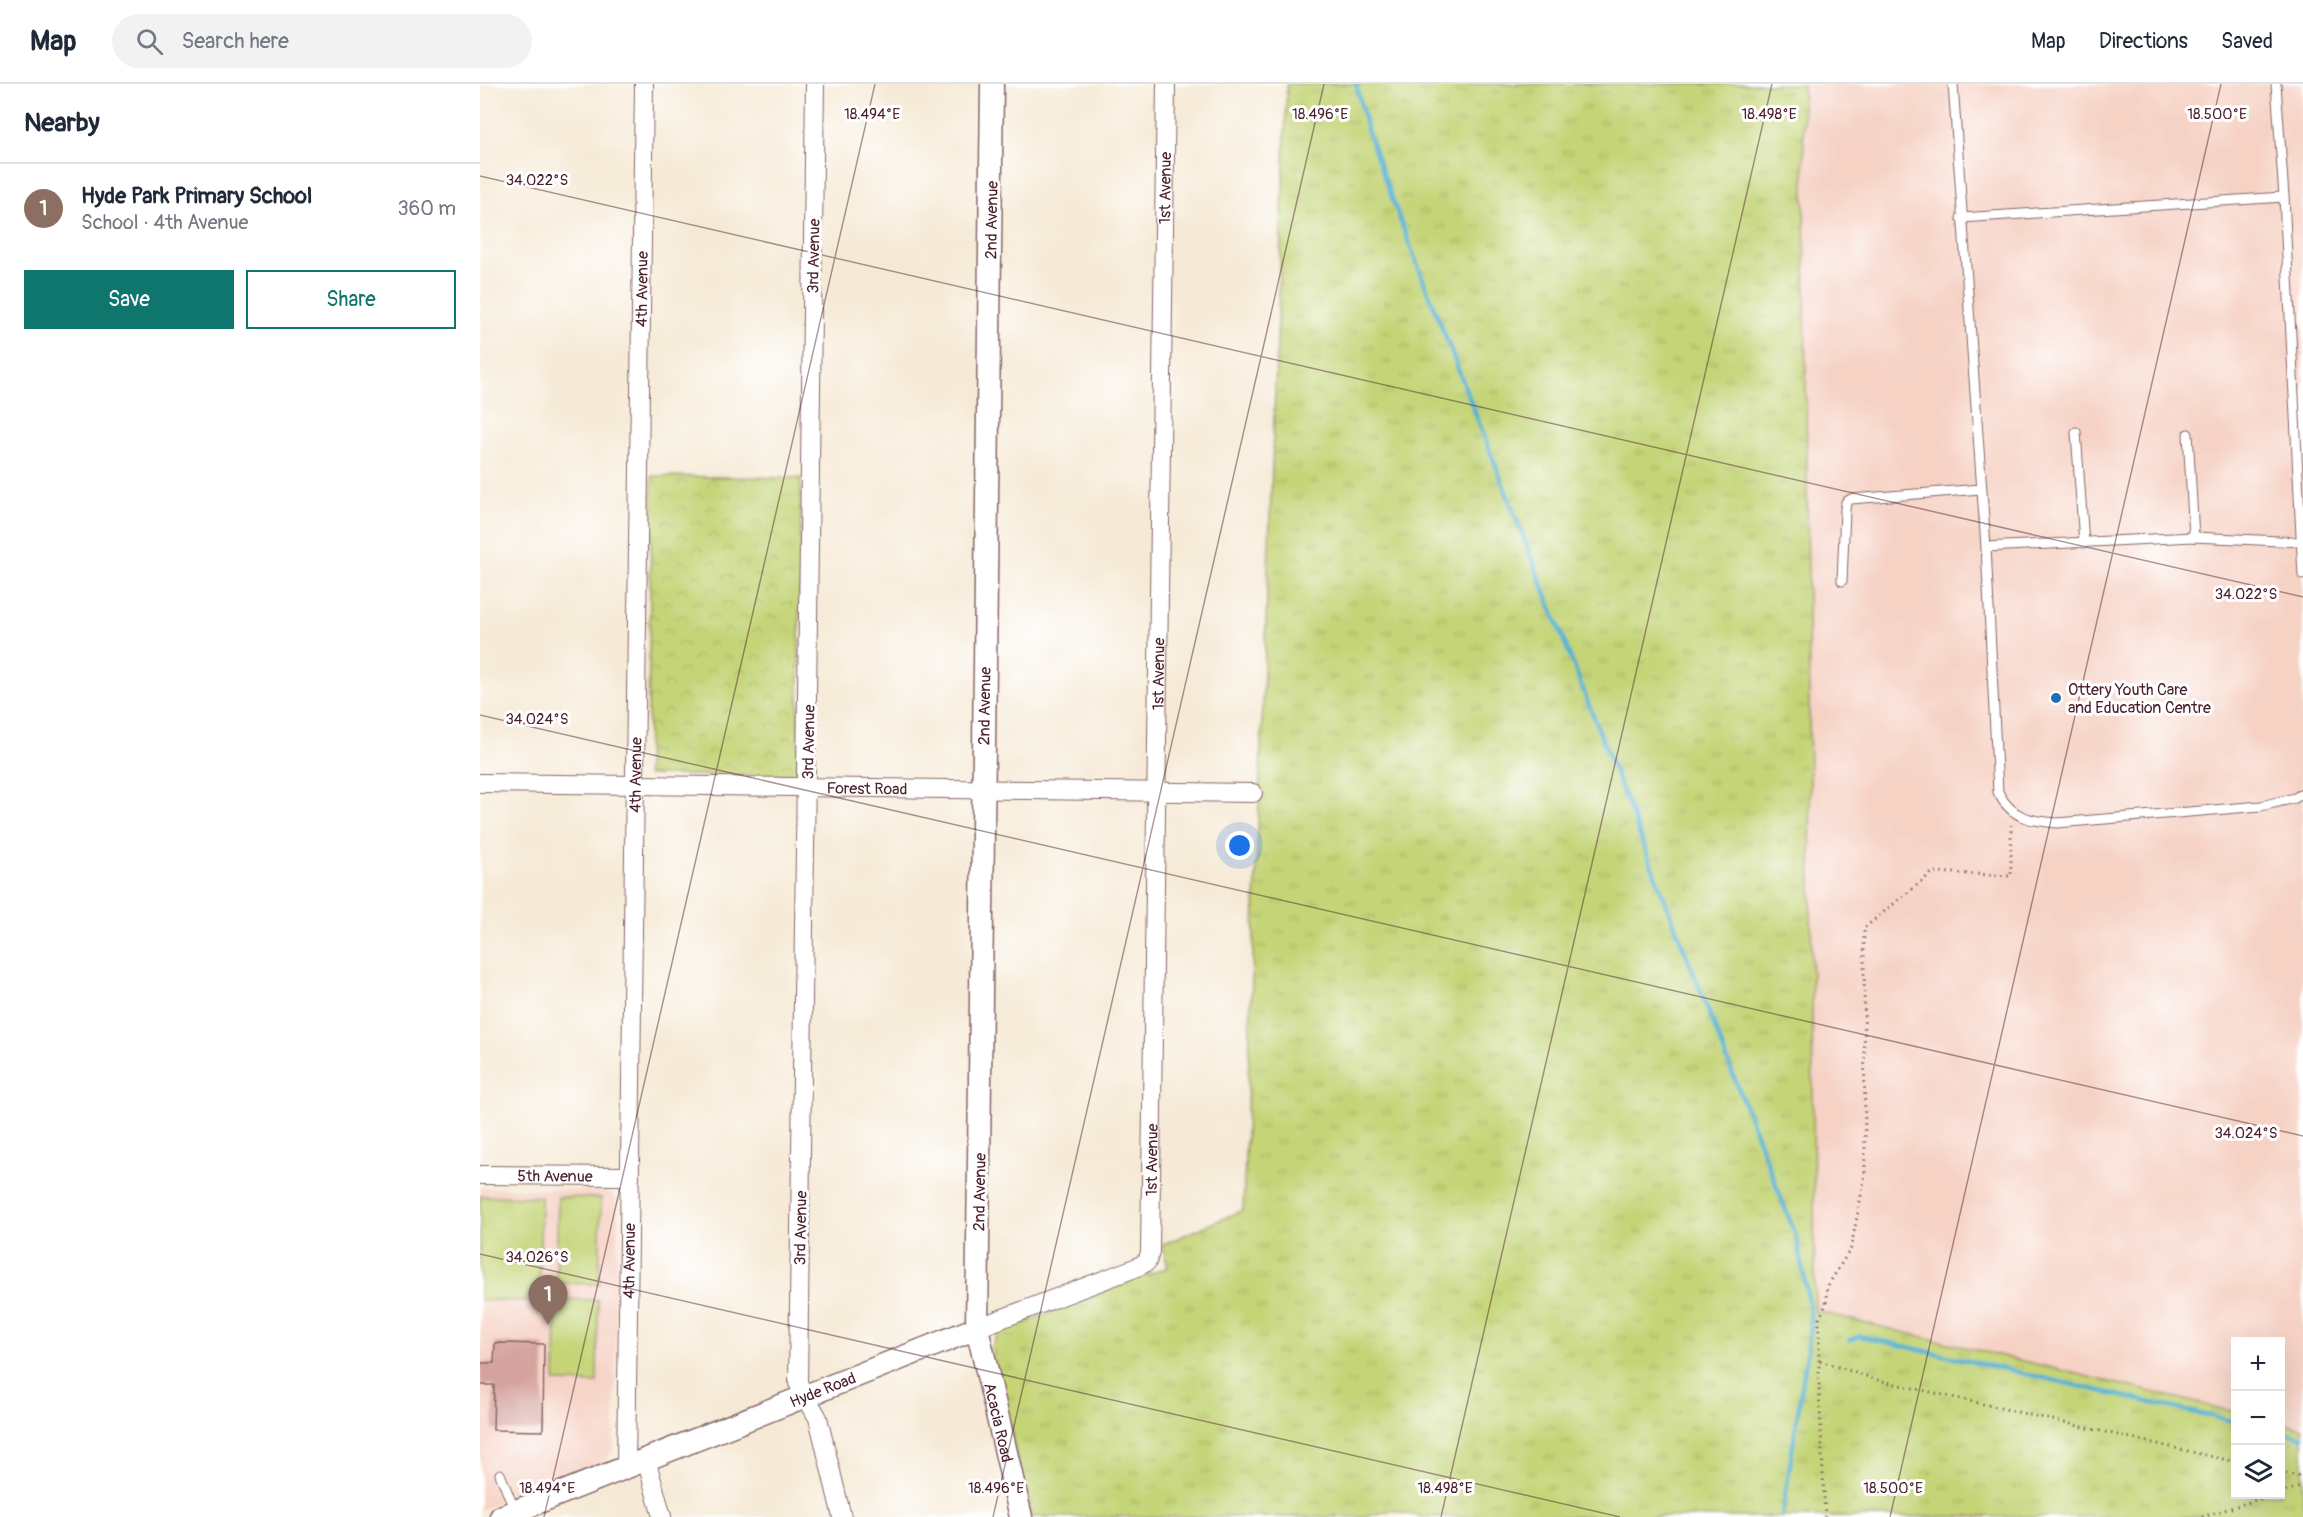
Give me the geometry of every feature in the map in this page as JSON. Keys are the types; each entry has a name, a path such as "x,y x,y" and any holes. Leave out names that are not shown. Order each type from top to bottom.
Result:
{"street":[{"name":"4th Avenue","path":"644,84 630,1176 636,1463 662,1517"},
{"name":"3rd Avenue","path":"815,84 798,1383 815,1409 842,1517"},
{"name":"2nd Avenue","path":"977,1328 992,84"},
{"name":"1st Avenue","path":"1147,1262 1151,1243 1166,84"},
{"name":"Forest Road","path":"480,783 1252,793"},
{"name":"5th Avenue","path":"480,1175 630,1176"},
{"name":"Hyde Road","path":"508,1514 1147,1262"},
{"name":"Acacia Road","path":"977,1328 1021,1517"}],"lane":[{"path":"1953,84 1986,547 1998,792 2004,805 2030,821 2057,823 2261,806 2295,798 2303,793"},
{"path":"2276,84 2303,575"},
{"path":"1961,218 2284,197"},
{"path":"2076,432 2084,543"},
{"path":"2188,434 2194,537"},
{"path":"1842,581 1846,502 1851,499 1982,489"},
{"path":"1986,547 2194,537 2302,542"},
{"path":"500,1474 508,1514"}],"path":[{"path":"1825,1517 1818,1387 1819,1319 1826,1304 1827,1287 1851,1248 1865,1175 1864,928 1933,872 2011,876 2010,826 2017,815"},
{"path":"1820,1361 1878,1380 2231,1461"},
{"path":"2285,1473 2303,1477"},
{"path":"2285,1491 2303,1486"},
{"path":"2202,1517 2259,1499"}],"shaded area":[{"name":"Ottery Youth Care and Education Centre","path":"1803,84 2303,84 2303,1428 2285,1424 2285,1337 2231,1337 2231,1411 1815,1311"},
{"path":"480,1188 606,1191 618,1201 614,1449 604,1462 480,1510"}],"green space":[{"path":"1287,84 1803,84 1815,1311 2231,1411 2231,1499 2285,1499 2285,1424 2303,1428 2303,1517 1422,1517 1392,1510 1364,1517 1031,1517 991,1348 999,1332 1168,1267 1162,1245 1243,1210"},
{"path":"652,476 801,478 798,776 647,775"},
{"path":"480,1196 541,1197 539,1301 480,1300"},
{"path":"558,1197 601,1198 599,1284 556,1283"},
{"path":"556,1299 598,1300 597,1383 555,1382"}],"building":[{"path":"495,1343 544,1344 543,1431 493,1430 494,1385 480,1385 480,1363 494,1363"}],"waterway":[{"path":"1356,84 1367,130 1400,220 1796,1236 1809,1302 1811,1327 1782,1517"},
{"path":"1850,1340 1860,1336 2231,1421"},
{"path":"2285,1433 2303,1437"}],"place":[{"name":"Ottery Youth Care and Education Centre","path":"2056,698"},
{"name":"Hyde Park Primary School","path":"548,1325"}]}
